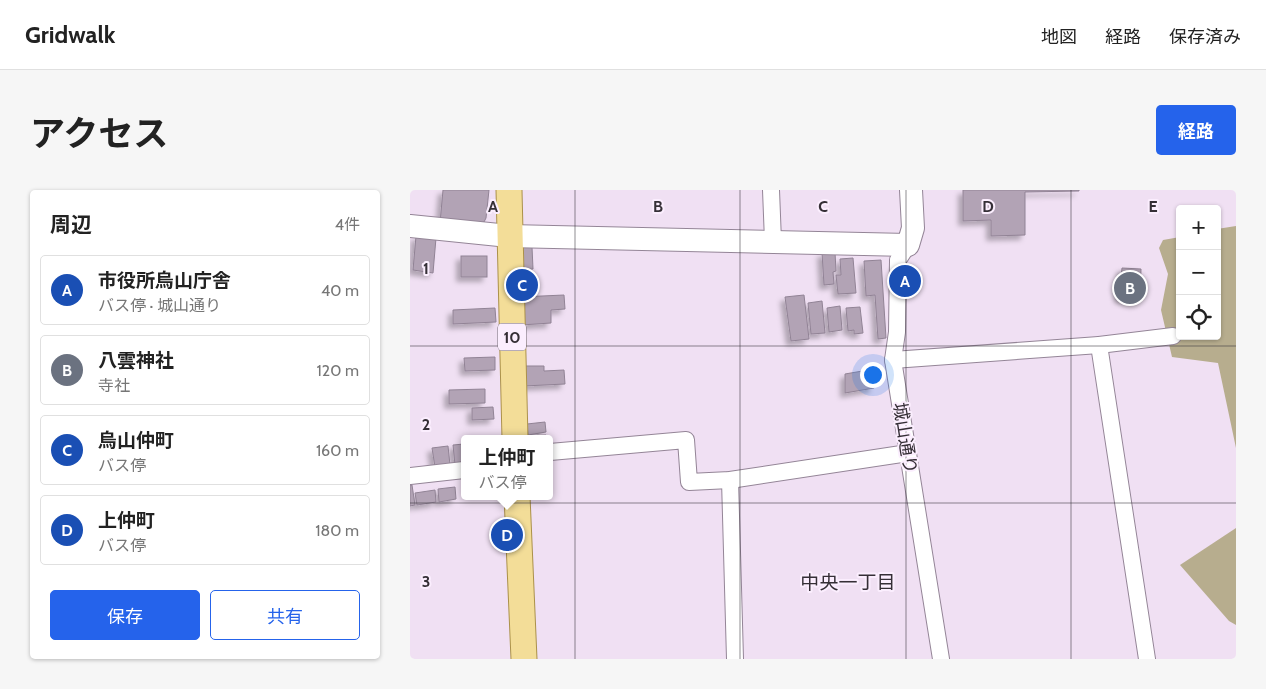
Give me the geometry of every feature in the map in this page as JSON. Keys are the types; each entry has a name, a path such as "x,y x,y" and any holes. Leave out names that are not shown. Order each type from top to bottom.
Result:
{"main road":[{"name":"10","path":"509,190 515,435"},
{"path":"517,500 524,659"}],"street":[{"path":"771,190 773,241"},
{"name":"城山通り","path":"911,190 913,228 908,245 898,260 896,332 893,360 941,659"},
{"path":"410,226 509,236 908,245"},
{"path":"893,360 1099,345 1173,336"},
{"path":"1099,345 1147,659"},
{"path":"553,452 686,440 689,482 730,480 908,453"},
{"path":"410,476 461,470"},
{"path":"730,480 736,659"}],"shaded area":[{"path":"1236,226 1236,448 1218,363 1172,357 1161,310 1168,274 1159,248 1163,240 1176,238 1176,340 1221,340 1221,228"},
{"path":"1236,528 1236,625 1229,621 1180,565"}],"building":[{"path":"443,190 489,190 484,222 477,224 440,223"},
{"path":"963,190 1079,191 1025,192 1025,235 991,236 991,220 963,221"},
{"path":"416,236 436,238 433,273 413,270"},
{"path":"522,247 532,247 533,269 523,270"},
{"path":"835,252 836,271 833,272 834,284 824,285 822,253"},
{"path":"461,256 487,256 487,277 461,277"},
{"path":"853,258 856,293 838,294 836,275 841,275 840,259"},
{"path":"881,260 886,338 878,339 875,295 866,296 864,261"},
{"path":"1122,268 1141,269 1140,299 1119,298"},
{"path":"564,295 565,309 551,310 551,323 521,325 520,297"},
{"path":"804,295 809,339 791,341 785,297"},
{"path":"822,301 825,333 811,334 808,303"},
{"path":"840,306 842,330 829,332 827,308"},
{"path":"860,307 863,333 854,334 854,330 848,331 846,308"},
{"path":"495,308 496,322 453,324 453,310"},
{"path":"495,357 495,370 465,371 464,358"},
{"path":"523,366 544,366 544,371 564,370 565,384 524,386"},
{"path":"874,369 875,375 872,376 874,388 845,393 845,374"},
{"path":"485,389 485,403 449,404 449,390"},
{"path":"493,407 494,419 472,420 472,408"},
{"path":"545,422 546,432 528,435 527,424"},
{"path":"461,444 461,464 455,465 453,445"},
{"path":"448,446 450,465 435,467 432,448"},
{"path":"410,485 412,485 415,505 410,506"},
{"path":"455,487 456,499 439,502 438,489"},
{"path":"435,490 436,502 417,505 415,493"}],"place":[{"name":"市役所烏山庁舎","path":"905,281"},
{"name":"烏山仲町","path":"522,285"},
{"name":"八雲神社","path":"1130,288"},
{"name":"上仲町","path":"507,535"}],"district":[{"name":"中央一丁目","path":"848,582"}]}
